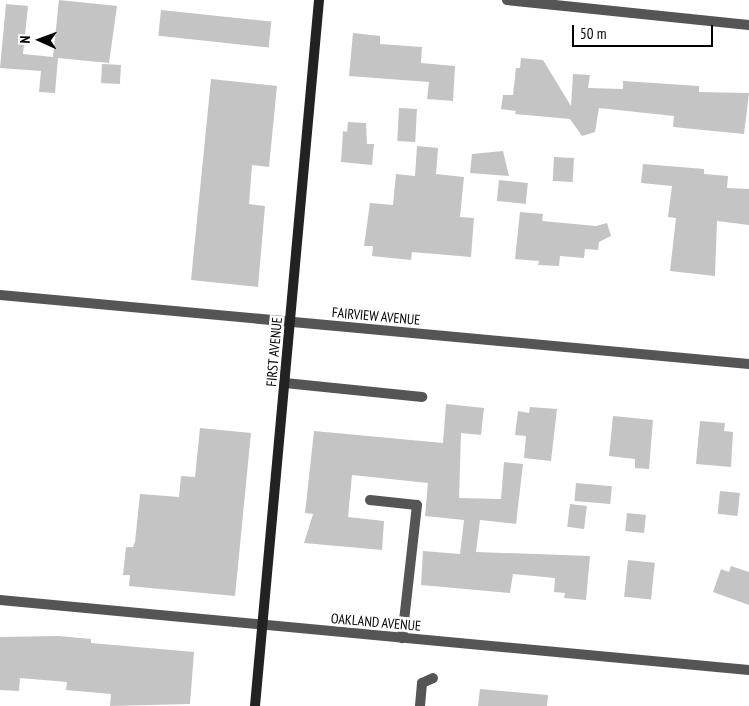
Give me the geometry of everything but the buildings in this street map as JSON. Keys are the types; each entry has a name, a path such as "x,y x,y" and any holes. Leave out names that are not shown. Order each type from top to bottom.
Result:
{"street":[{"name":"FIRST AVENUE","path":"255,706 319,0"},
{"path":"507,0 749,25"},
{"name":"FAIRVIEW AVENUE","path":"0,295 749,364"},
{"path":"284,383 422,397"},
{"path":"370,500 417,505 402,638"},
{"name":"OAKLAND AVENUE","path":"0,600 749,670"},
{"path":"420,706 422,683 433,678"}]}
